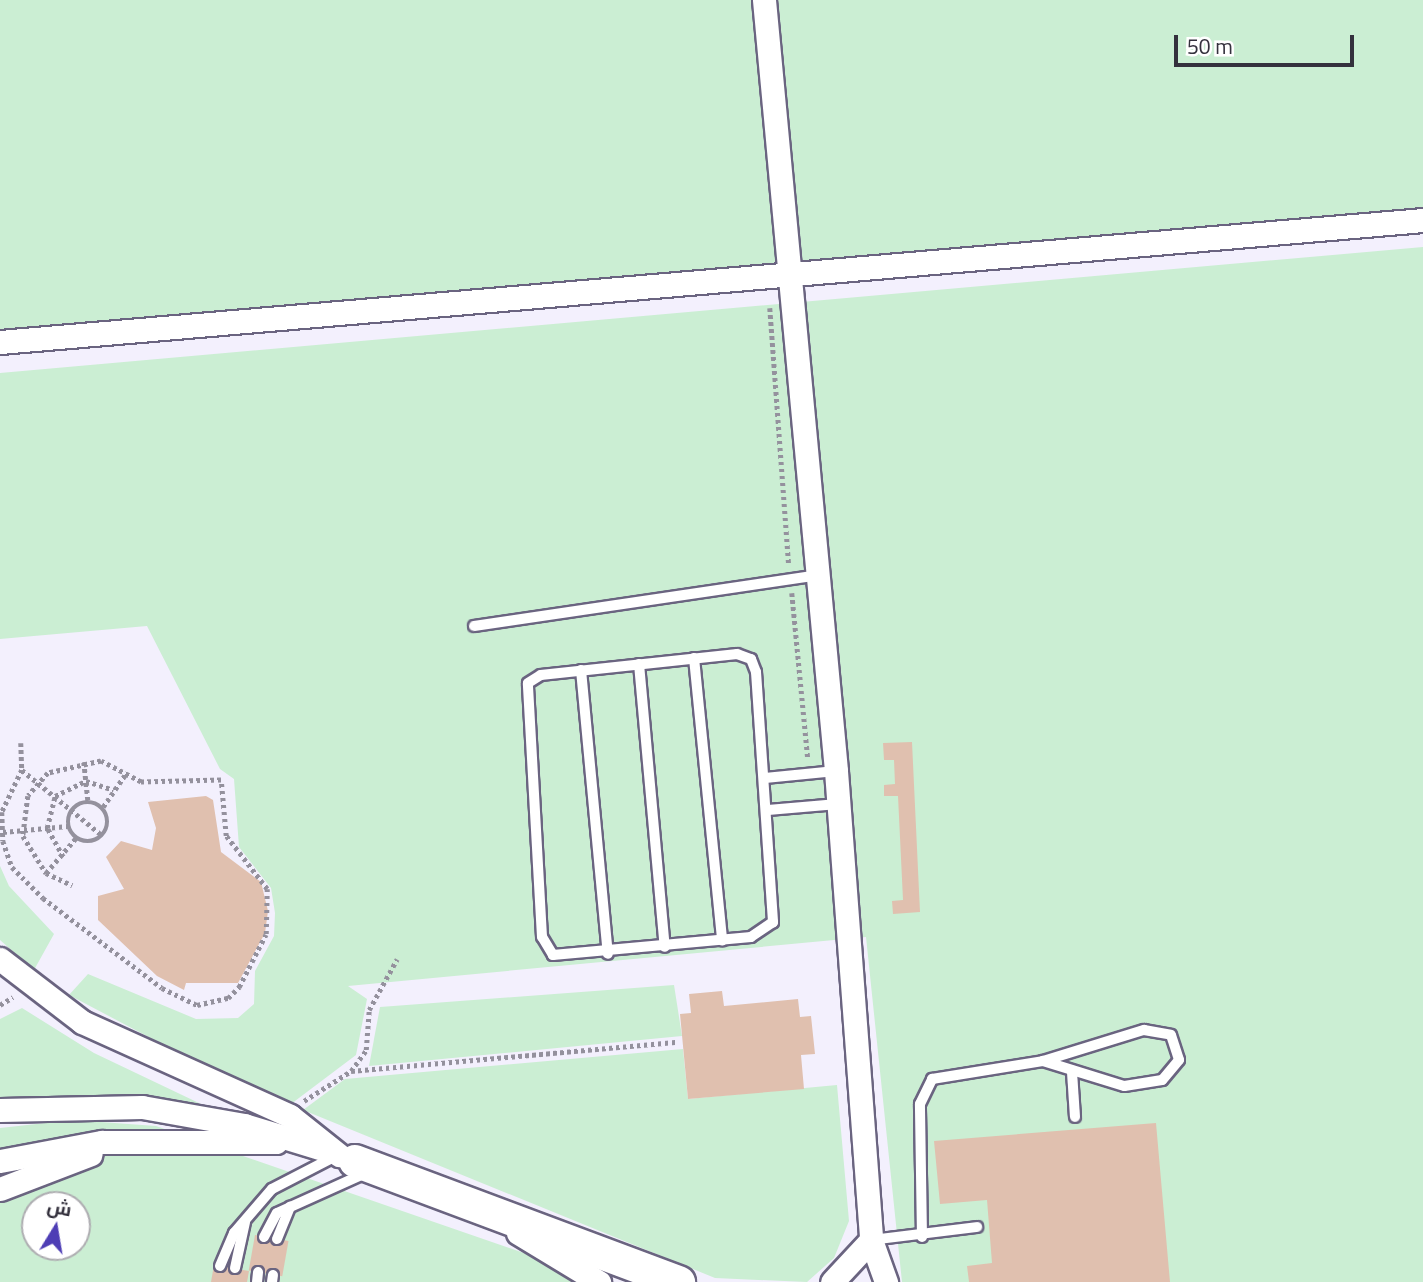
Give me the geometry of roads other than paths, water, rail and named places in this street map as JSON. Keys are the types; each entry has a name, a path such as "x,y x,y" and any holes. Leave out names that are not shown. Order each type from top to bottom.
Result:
{"main road":[{"path":"357,1161 679,1282"}],"street":[{"path":"764,0 836,771 871,1240 886,1282"},
{"path":"0,342 790,272 1423,220"},
{"path":"0,958 71,1014 128,1047 290,1116 357,1161"},
{"path":"0,1111 142,1107 304,1142 357,1161"},
{"path":"0,1161 71,1145 134,1142 304,1142"},
{"path":"0,1189 134,1142"},
{"path":"459,1200 599,1282"},
{"path":"832,1282 871,1240"}],"lane":[{"path":"474,626 819,575"},
{"path":"745,655 755,665 768,810 774,922 760,935 608,954 559,957 542,937 525,690 541,675 639,664 745,655"},
{"path":"694,658 722,941"},
{"path":"639,664 664,947"},
{"path":"581,670 608,954"},
{"path":"765,778 836,771"},
{"path":"768,810 838,804"},
{"path":"922,1237 925,1086 940,1075 1043,1061 1144,1030 1171,1035 1178,1046 1174,1072 1162,1080 1124,1086 1043,1061"},
{"path":"1072,1072 1075,1117"},
{"path":"264,1237 273,1217 357,1161"},
{"path":"220,1266 246,1219 285,1180 357,1161"},
{"path":"277,1239 291,1205"},
{"path":"235,1268 246,1219"},
{"path":"871,1240 922,1237 977,1227"}]}
